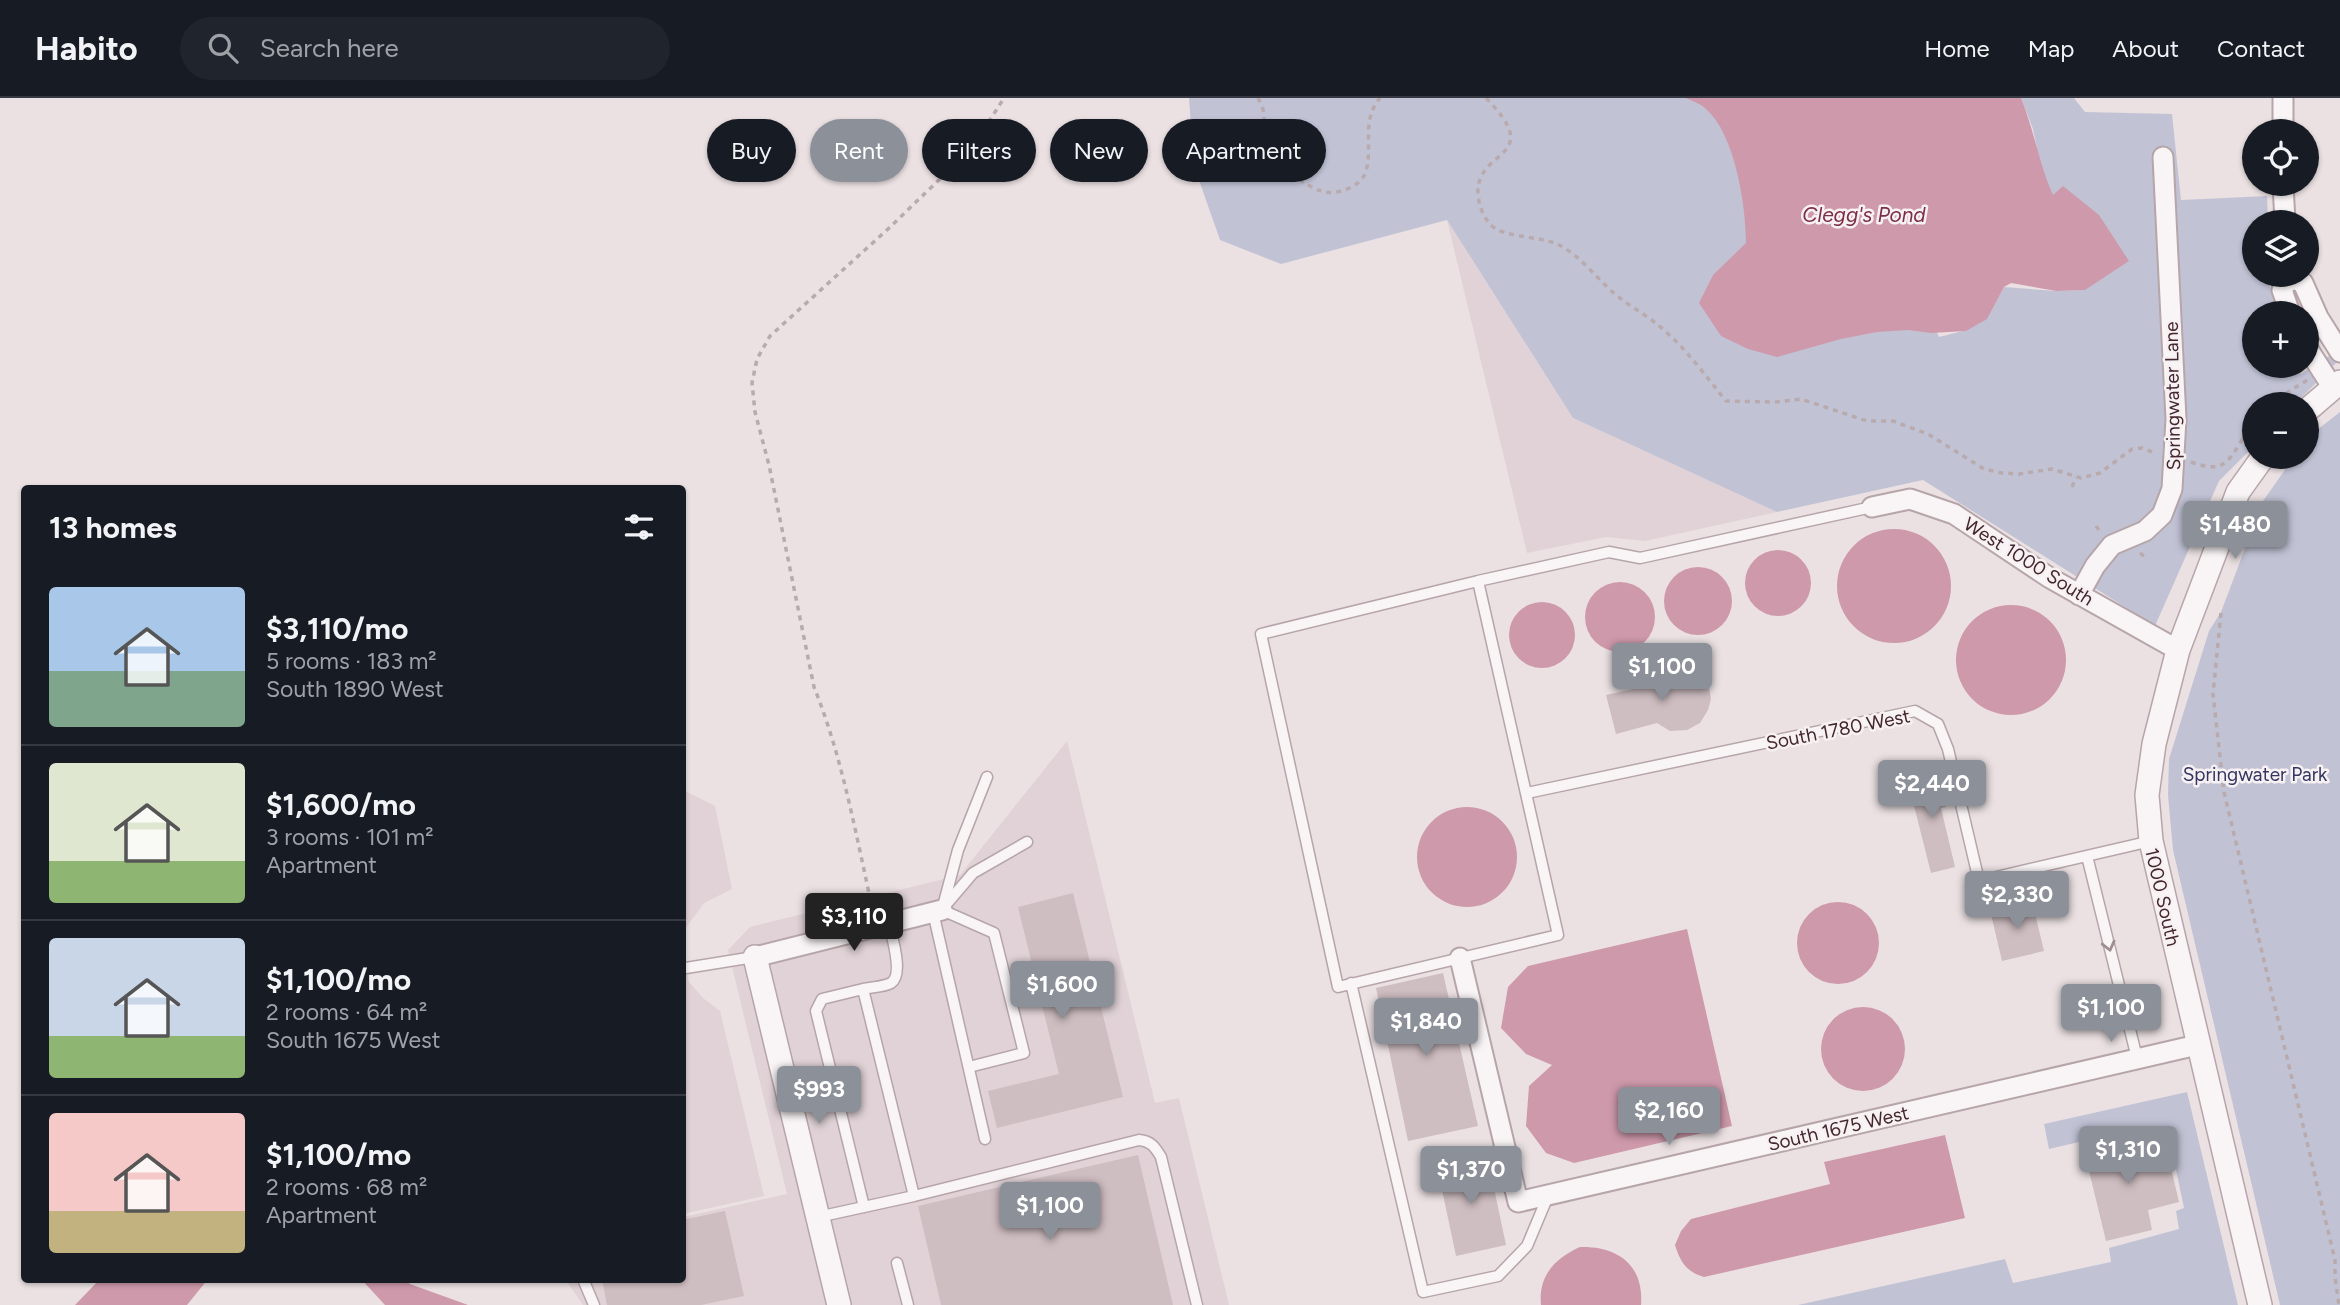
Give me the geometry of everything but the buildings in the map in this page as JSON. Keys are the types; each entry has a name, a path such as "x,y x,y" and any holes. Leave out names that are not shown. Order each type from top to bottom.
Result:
{"street":[{"path":"2283,98 2283,119"},
{"name":"Springwater Lane","path":"2079,595 2095,566 2112,545 2144,531 2162,515 2172,489 2176,419 2163,157"},
{"path":"2319,328 2340,352"},
{"path":"2319,362 2336,385 2319,400"},
{"name":"1000 South","path":"2254,469 2238,492 2178,650 2154,744 2147,795 2151,841 2260,1305"},
{"name":"West 1000 South","path":"1872,507 1910,499 1954,514 2050,578 2178,650"},
{"path":"839,1305 755,957 938,911"},
{"name":"South 1675 West","path":"1460,958 1518,1202 2197,1045"}],"lane":[{"path":"1478,580 1558,935 1338,986 1261,634 1478,580 1609,552 1640,558 1872,507"},
{"name":"South 1780 West","path":"1527,793 1915,712 1938,724 1948,749 1979,881 2151,841"},
{"path":"985,1139 938,911 958,850 987,778"},
{"path":"938,911 973,873 1027,842"},
{"path":"2087,856 2137,1058"},
{"path":"938,911 994,933 1024,1053 969,1067"},
{"path":"864,1207 816,1012 822,999 891,983 898,968 883,925"},
{"path":"686,968 755,957"},
{"path":"1351,983 1423,1292 1498,1276 1527,1246 1549,1195"},
{"path":"863,989 914,1196"},
{"path":"818,1217 1139,1140 1147,1141 1161,1157 1197,1305"},
{"path":"897,1263 908,1305"},
{"path":"585,1283 594,1305"}],"path":[{"path":"883,925 824,711 814,687 769,465 755,412 752,383 757,359 770,336 972,148 1004,98"},
{"path":"1258,98 1265,117 1261,134 1265,153 1286,170 1321,191 1337,192 1355,185 1366,174 1368,123 1374,104 1380,98"},
{"path":"1486,98 1502,114 1511,131 1510,145 1501,158 1485,169 1477,183 1479,207 1490,226 1507,233 1559,245 1615,295 1668,334 1726,401 1776,402 1801,399 1867,421 1893,421 1928,434 1984,469 2019,474 2052,469 2081,478 2099,473 2132,449 2142,448 2161,455"},
{"path":"2190,462 2211,467 2222,465 2230,458 2242,438"},
{"path":"2072,487 2076,477"},
{"path":"2221,612 2213,694 2224,792 2338,1259 2335,1277 2339,1305"}],"shaded area":[{"path":"1447,220 1573,418 1777,512 1645,541 1606,537 1527,553"},
{"path":"1067,741 1155,1103 1179,1098 1229,1305 583,1305 568,1283 686,1283 686,1216 787,1194 728,950 750,927 960,875"},
{"path":"686,792 715,806 732,889 704,903 686,928"},
{"path":"686,970 689,982 703,998 720,1011 764,1196 686,1213"}],"green space":[{"path":"1189,98 1839,98 1939,337 1973,327 1980,322 1986,317 2004,287 2085,290 2041,169 2033,129 2021,98 2074,98 2085,112 2172,114 2181,200 2267,196 2268,210 2242,210 2242,287 2270,287 2275,301 2242,301 2242,378 2319,378 2319,362 2340,349 2340,359 2307,392 2242,392 2242,458 2219,481 2155,626 1923,480 1777,512 1573,418 1447,220 1281,264 1220,240 1200,182 1326,182 1326,119 1191,119"},
{"name":"Springwater Park","path":"2340,412 2340,1305 2280,1305 2173,850 2168,795 2169,759 2209,631 2221,612 2263,501 2286,469 2319,469 2319,428"},
{"path":"2187,1092 2238,1305 1798,1305 2005,1259 2013,1283 2111,1262 2109,1248 2179,1229 2176,1211 2184,1208 2171,1146 2142,1151 2135,1129 2049,1149 2044,1124"}],"water":[{"name":"Clegg's Pond","path":"1686,98 2021,98 2053,195 2063,186 2099,215 2129,261 2085,290 2056,291 2011,283 2004,287 1987,319 1966,331 1877,332 1777,357 1748,349 1721,336 1699,303 1713,275 1746,243 1741,191 1724,135 1706,109"},
{"path":"1894,529 1916,533 1934,546 1947,564 1951,586 1947,608 1934,626 1916,639 1894,643 1872,639 1854,626 1841,608 1837,586 1841,564 1854,546 1872,533"},
{"path":"1778,550 1791,552 1806,565 1811,583 1809,596 1796,611 1778,616 1765,614 1750,601 1745,583 1747,570 1760,555"},
{"path":"1705,567 1726,582 1732,594 1730,614 1722,625 1705,635 1691,635 1674,625 1666,614 1664,594 1674,577 1685,569"},
{"path":"1613,582 1627,582 1640,587 1650,597 1655,617 1650,637 1640,647 1627,652 1613,652 1600,647 1590,637 1585,624 1585,610 1590,597 1600,587"},
{"path":"1542,602 1555,605 1565,612 1572,622 1575,635 1572,648 1565,658 1555,665 1542,668 1529,665 1519,658 1512,648 1509,635 1512,622 1519,612 1529,605"},
{"path":"2011,605 2032,609 2050,621 2062,639 2066,660 2062,681 2050,699 2032,711 2011,715 1990,711 1972,699 1960,681 1956,660 1960,639 1972,621 1990,609"},
{"path":"1467,807 1486,811 1502,822 1513,838 1517,857 1513,876 1502,892 1486,903 1467,907 1448,903 1432,892 1421,876 1417,857 1421,838 1432,822 1448,811"},
{"path":"1838,902 1854,905 1867,914 1876,927 1879,943 1876,959 1867,972 1854,981 1838,984 1822,981 1809,972 1800,959 1797,943 1800,927 1809,914 1822,905"},
{"path":"1687,929 1732,1126 1574,1163 1546,1153 1526,1126 1529,1086 1552,1065 1526,1054 1501,1028 1508,987 1528,966"},
{"path":"1863,1007 1886,1014 1898,1026 1905,1049 1898,1072 1886,1084 1863,1091 1840,1084 1828,1072 1821,1049 1828,1026 1840,1014"},
{"path":"1945,1135 1965,1218 1704,1277 1688,1269 1679,1256 1675,1245 1681,1231 1691,1219 1830,1184 1824,1162"},
{"path":"1580,1247 1606,1250 1626,1261 1638,1279 1641,1305 1541,1305 1542,1285 1550,1269"},
{"path":"96,1283 205,1283 187,1305 75,1305"},
{"path":"365,1283 409,1283 468,1305 385,1305"}]}
